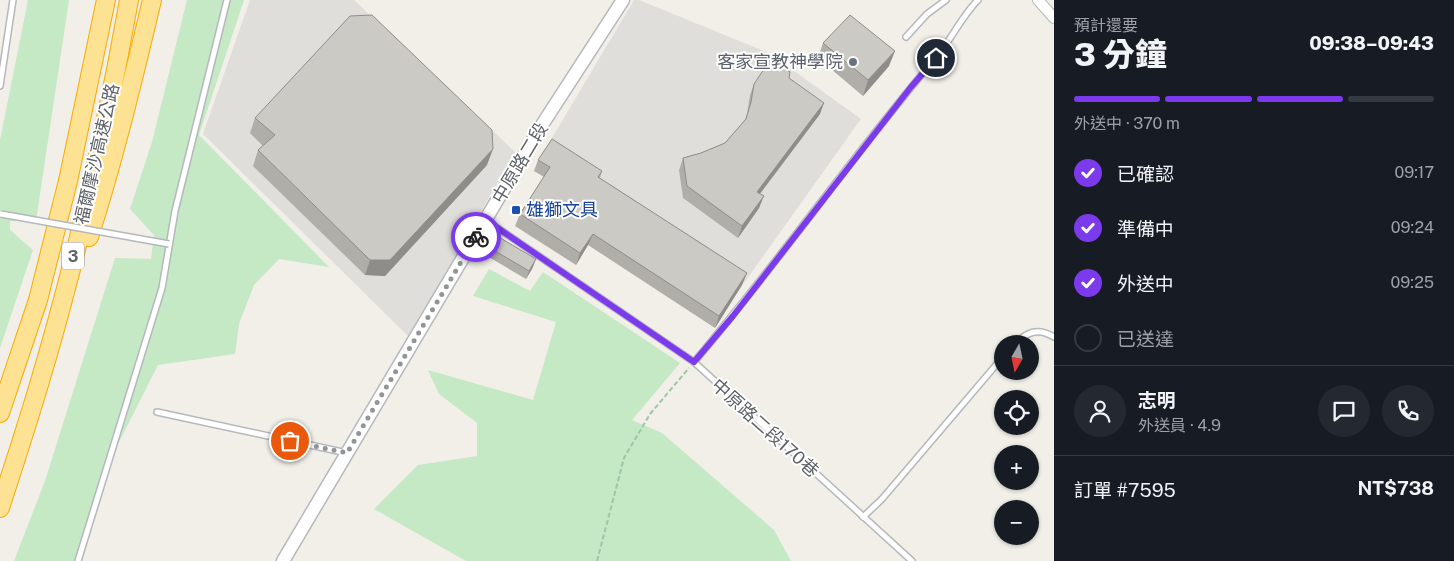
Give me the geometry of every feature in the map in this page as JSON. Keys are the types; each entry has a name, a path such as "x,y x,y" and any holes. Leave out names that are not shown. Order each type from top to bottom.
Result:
{"highway":[{"name":"福爾摩沙高速公路","path":"0,412 40,291 68,181 106,0"},
{"name":"福爾摩沙高速公路","path":"0,508 38,387 64,295 95,168 129,0"},
{"path":"38,387 107,180 130,95 152,0"}],"street":[{"name":"中原路二段","path":"283,561 540,128 623,0"},
{"path":"1038,0 1054,18"}],"lane":[{"path":"0,86 13,0"},
{"path":"78,561 162,288 175,211 226,0"},
{"path":"906,37 927,14 946,0"},
{"path":"694,362 733,316 911,87 948,43 978,0"},
{"path":"0,214 169,244"},
{"name":"中原路二段170巷","path":"486,220 694,362 912,561"},
{"path":"1024,335 1036,331 1054,337"},
{"path":"863,517 882,499 994,367"},
{"path":"157,412 347,453"}],"path":[{"path":"597,561 624,458 650,414 694,362"}],"shaded area":[{"path":"250,0 354,0 515,152 409,337 203,134"},
{"path":"634,0 639,0 769,53 861,119 744,283 546,148"}],"green space":[{"path":"28,0 69,0 36,221 10,221 10,230 33,250 0,348 0,140"},
{"path":"187,0 244,0 199,135 329,267 279,259 254,285 239,324 235,354 158,365 114,452 82,561 14,561 45,481 115,258 151,259 154,235 130,209 152,142"},
{"path":"489,269 530,291 543,272 680,363 632,420 662,433 774,530 791,561 466,561 374,509 418,465 477,456 477,423 439,394 428,370 533,400 556,322 473,296"}],"building":[{"path":"372,15 492,130 493,149 390,260 370,260 258,150 275,135 255,118 350,16"},
{"path":"850,15 895,51 868,80 823,43"},
{"path":"770,60 790,72 789,78 824,103 757,192 764,196 742,226 687,186 683,158 725,143 746,119 754,84"},
{"path":"552,139 602,171 598,177 747,273 719,316 593,234 580,253 520,214 550,167 538,160"},
{"path":"497,236 536,259 529,271 490,248"}],"way so far":[{"path":"290,441 347,453 476,237"}],"place":[{"name":"客家宣教神學院","path":"853,62"},
{"name":"雄獅文具","path":"516,210"}],"route":[{"path":"476,237 486,220 694,362 733,316 911,87 936,58"}]}
